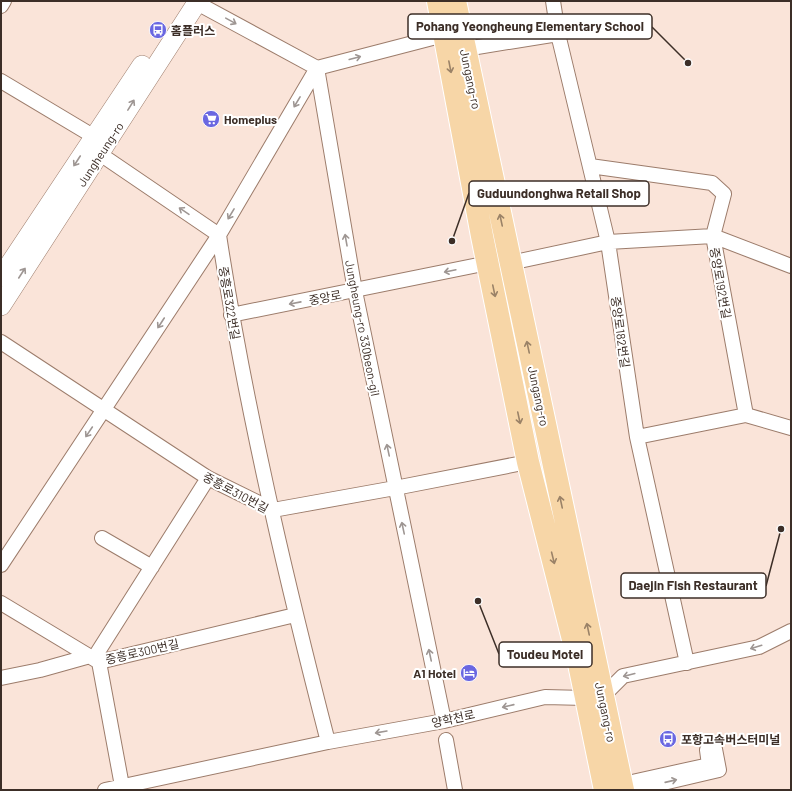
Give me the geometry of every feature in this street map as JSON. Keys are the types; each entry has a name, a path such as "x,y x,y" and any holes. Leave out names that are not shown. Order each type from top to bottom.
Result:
{"main road":[{"name":"Jungang-ro","path":"438,1 528,462 578,659 594,697"},
{"name":"Jungang-ro","path":"455,1 510,263 594,697 618,789"},
{"name":"Jungheung-ro","path":"1,277 93,136 193,2"},
{"name":"Jungheung-ro","path":"1,306 100,154 193,2"}],"street":[{"path":"1,6 4,1"},
{"name":"중앙로182번길","path":"553,1 558,34 608,242 637,437 687,663"},
{"path":"193,2 317,68 444,35"},
{"path":"465,50 558,34"},
{"path":"1,565 219,235 317,68"},
{"name":"Jungheung-ro 330beon-gil","path":"317,68 355,291 444,721"},
{"path":"1,81 93,136"},
{"path":"100,154 219,235"},
{"name":"중앙로192번길","path":"590,166 712,183 724,194 713,236 746,415"},
{"name":"중흥로322번길","path":"219,235 231,315 273,510"},
{"path":"510,263 608,242 713,236 791,266"},
{"name":"중앙로","path":"231,315 488,263"},
{"name":"중흥로310번길","path":"1,342 208,478 273,510 295,615 328,742"},
{"path":"637,437 746,415 791,428"},
{"path":"273,510 528,462"},
{"path":"122,786 94,659 208,478"},
{"path":"102,538 152,567"},
{"name":"중흥로300번길","path":"1,603 94,659 295,615"},
{"path":"594,697 623,676 759,647 791,631"},
{"path":"1,678 94,659"},
{"name":"양학천로","path":"104,790 328,742 444,721 545,697 594,697"},
{"path":"446,740 455,790"},
{"path":"715,749 719,770 618,789 709,766 706,750 715,749"}],"place":[{"name":"홈플러스","path":"158,30"},
{"name":"Pohang Yeongheung Elementary School","path":"688,63"},
{"name":"Homeplus","path":"211,119"},
{"name":"Guduundonghwa Retail Shop","path":"452,241"},
{"name":"Daejin Fish Restaurant","path":"781,529"},
{"name":"Toudeu Motel","path":"478,601"},
{"name":"A1 Hotel","path":"469,673"},
{"name":"포항고속버스터미널","path":"668,739"}]}
